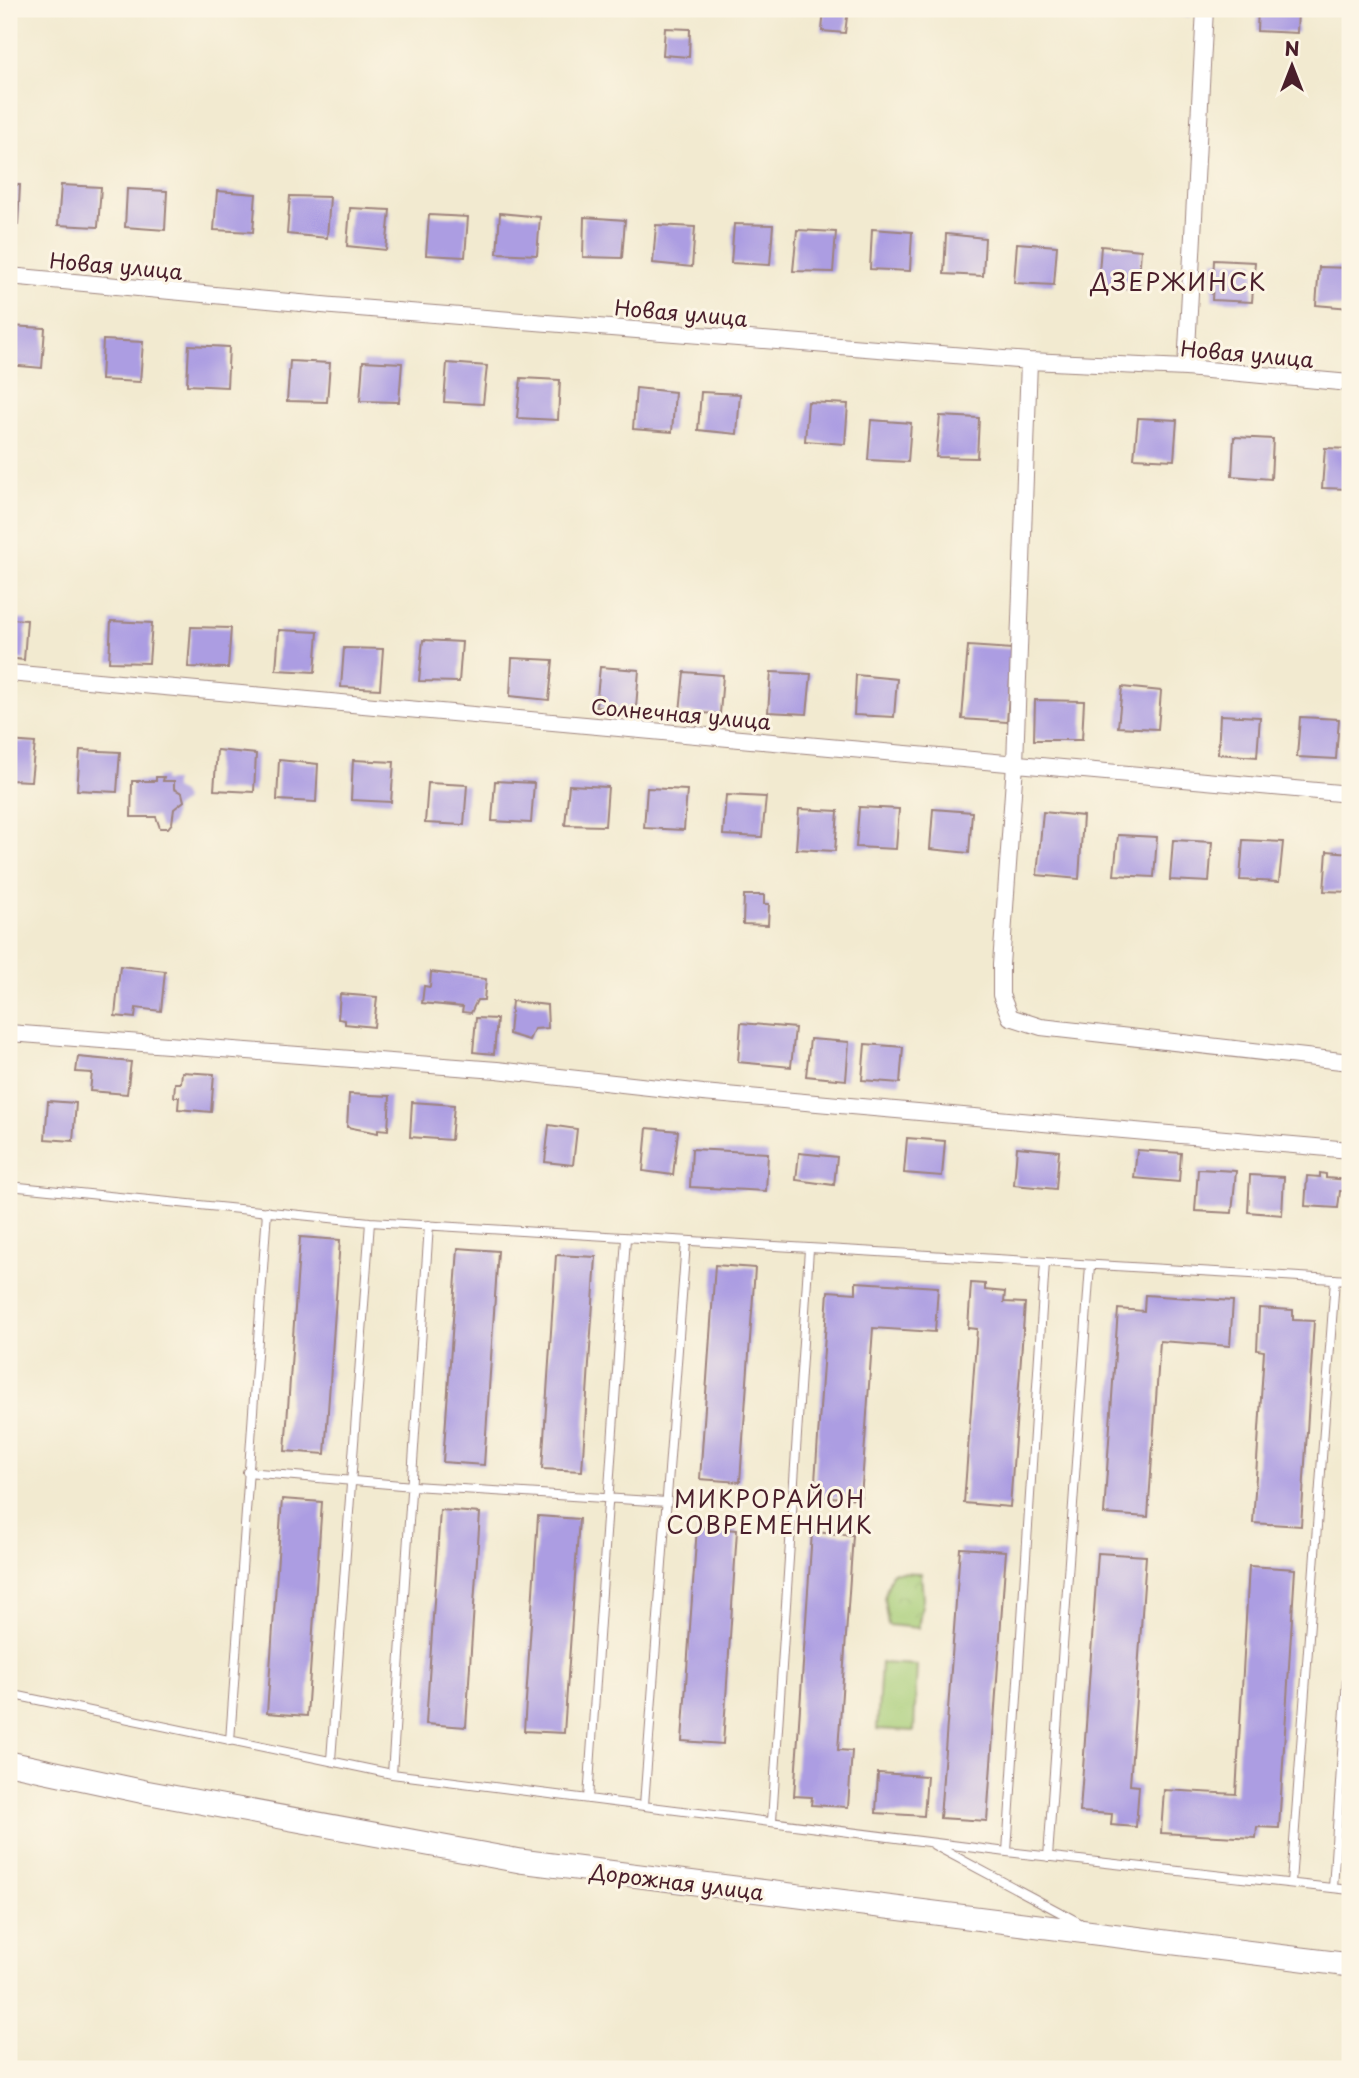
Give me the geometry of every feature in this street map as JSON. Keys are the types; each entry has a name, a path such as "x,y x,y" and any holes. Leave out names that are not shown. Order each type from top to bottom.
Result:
{"main road":[{"name":"Дорожная улица","path":"9,1763 145,1793 520,1861 1350,1965"}],"street":[{"path":"1186,368 1205,9"},
{"name":"Новая улица","path":"9,276 347,307 1030,361 1186,368 1350,383"},
{"path":"1030,361 1015,764 1001,965 1001,995 1010,1017 1041,1027 1350,1062"},
{"name":"Солнечная улица","path":"9,673 1350,794"},
{"path":"9,1033 497,1070 730,1096 1350,1150"}],"lane":[{"path":"9,1186 370,1222 1350,1280"},
{"path":"230,1741 267,1212"},
{"path":"331,1760 349,1481 370,1222"},
{"path":"392,1774 429,1225"},
{"path":"588,1799 626,1238"},
{"path":"645,1805 686,1242"},
{"path":"772,1821 809,1249"},
{"path":"1007,1852 1045,1262"},
{"path":"1048,1857 1090,1265"},
{"path":"1291,1883 1335,1279"},
{"path":"247,1472 413,1486 667,1502"},
{"path":"1333,1888 1350,1634"},
{"path":"9,1694 392,1774 1048,1857 1350,1890"},
{"path":"928,1842 1102,1934"}],"green space":[{"path":"892,1572 921,1573 923,1599 918,1628 888,1625 884,1598"},
{"path":"881,1663 917,1665 914,1731 877,1729"}],"building":[{"path":"824,9 848,9 845,33 822,31"},
{"path":"1162,9 1190,9 1189,17 1161,14"},
{"path":"1258,9 1298,9 1297,33 1257,31"},
{"path":"665,28 690,29 689,57 663,55"},
{"path":"9,185 20,185 18,225 9,225"},
{"path":"61,185 101,187 98,227 58,225"},
{"path":"127,189 167,191 165,230 125,227"},
{"path":"217,191 256,194 253,232 214,230"},
{"path":"290,196 330,197 327,238 287,234"},
{"path":"350,208 390,210 386,250 347,246"},
{"path":"500,213 540,217 537,255 497,253"},
{"path":"429,215 468,217 465,257 426,255"},
{"path":"584,217 625,220 622,258 583,257"},
{"path":"734,224 773,225 770,265 731,263"},
{"path":"656,225 695,227 692,267 653,263"},
{"path":"872,229 912,232 910,271 870,269"},
{"path":"797,230 836,232 833,272 793,271"},
{"path":"946,234 985,238 983,276 944,274"},
{"path":"1017,243 1057,246 1054,285 1014,283"},
{"path":"1101,246 1141,250 1138,290 1098,286"},
{"path":"1214,260 1255,262 1252,302 1212,300"},
{"path":"1319,267 1350,268 1350,308 1316,305"},
{"path":"9,326 45,328 42,368 9,365"},
{"path":"103,340 143,342 140,382 101,380"},
{"path":"189,345 229,347 227,387 187,385"},
{"path":"290,361 330,363 327,402 287,401"},
{"path":"363,361 402,363 399,402 360,401"},
{"path":"447,363 487,366 483,404 444,402"},
{"path":"521,378 560,380 558,420 517,418"},
{"path":"636,388 675,392 672,432 633,429"},
{"path":"701,392 740,394 737,434 698,430"},
{"path":"808,402 848,404 845,444 805,441"},
{"path":"940,416 979,418 977,458 936,457"},
{"path":"1138,418 1177,420 1174,460 1134,458"},
{"path":"871,420 911,423 908,462 868,460"},
{"path":"1234,437 1273,439 1271,479 1232,476"},
{"path":"1325,448 1350,449 1350,489 1322,488"},
{"path":"9,619 27,620 24,660 9,658"},
{"path":"111,621 152,623 149,663 109,662"},
{"path":"191,627 231,628 228,668 188,667"},
{"path":"279,630 318,632 315,672 276,670"},
{"path":"423,640 462,642 459,682 419,681"},
{"path":"968,646 1012,649 1007,722 962,719"},
{"path":"344,648 383,649 380,689 341,687"},
{"path":"512,658 553,660 549,700 510,696"},
{"path":"600,667 639,670 636,708 596,707"},
{"path":"684,672 723,675 720,714 680,712"},
{"path":"771,672 811,674 807,714 768,712"},
{"path":"856,675 897,679 894,717 854,715"},
{"path":"1122,687 1161,691 1158,729 1118,727"},
{"path":"1035,700 1084,701 1082,740 1034,740"},
{"path":"1220,715 1260,717 1257,757 1218,754"},
{"path":"1300,717 1339,719 1336,759 1297,757"},
{"path":"9,741 35,743 31,781 9,780"},
{"path":"80,750 120,752 117,792 77,790"},
{"path":"217,750 256,754 254,792 214,790"},
{"path":"279,760 318,764 316,802 277,800"},
{"path":"353,760 394,762 391,802 351,800"},
{"path":"156,777 164,777 163,781 174,781 174,789 182,793 184,801 174,809 172,823 168,828 160,828 156,817 131,817 132,781 156,781"},
{"path":"495,781 534,783 531,823 492,821"},
{"path":"428,783 467,785 464,825 425,823"},
{"path":"569,785 608,787 605,826 565,825"},
{"path":"647,788 687,790 684,830 644,828"},
{"path":"726,795 766,797 762,837 723,835"},
{"path":"859,807 899,809 896,849 856,847"},
{"path":"799,809 838,811 835,851 796,849"},
{"path":"933,809 972,812 969,853 930,849"},
{"path":"1043,812 1083,816 1079,879 1037,875"},
{"path":"1118,835 1157,837 1154,877 1114,875"},
{"path":"1173,840 1212,842 1209,882 1170,880"},
{"path":"1243,840 1283,842 1279,882 1240,880"},
{"path":"1327,851 1350,853 1350,892 1324,891"},
{"path":"744,895 764,895 764,904 769,904 768,925 743,924"},
{"path":"120,966 165,971 161,1011 136,1008 135,1018 115,1016"},
{"path":"431,972 486,979 484,1000 477,1000 471,1013 462,1012 463,1007 422,1003 424,986 430,987"},
{"path":"340,994 377,997 374,1027 345,1024 345,1020 338,1019"},
{"path":"512,1001 547,1005 548,1028 534,1029 529,1040 509,1034"},
{"path":"476,1018 497,1019 494,1054 473,1052"},
{"path":"741,1023 795,1028 791,1067 738,1062"},
{"path":"810,1039 849,1042 846,1080 806,1076"},
{"path":"865,1044 903,1047 900,1083 862,1080"},
{"path":"78,1057 131,1062 127,1094 90,1091 92,1073 76,1072"},
{"path":"182,1072 214,1074 211,1112 178,1109 179,1097 174,1097 175,1083 181,1083"},
{"path":"349,1094 390,1096 388,1130 378,1129 378,1133 347,1127"},
{"path":"48,1101 76,1103 73,1141 45,1139"},
{"path":"412,1102 454,1105 451,1140 410,1137"},
{"path":"549,1125 577,1129 573,1165 545,1162"},
{"path":"647,1128 678,1131 673,1175 643,1171"},
{"path":"907,1138 945,1141 942,1176 904,1173"},
{"path":"1017,1147 1059,1151 1056,1189 1014,1185"},
{"path":"692,1149 768,1153 766,1191 690,1187"},
{"path":"1137,1150 1181,1153 1179,1182 1134,1178"},
{"path":"799,1153 837,1157 834,1185 796,1180"},
{"path":"1198,1169 1236,1171 1232,1213 1195,1211"},
{"path":"1320,1173 1326,1174 1326,1178 1349,1180 1349,1191 1340,1191 1338,1208 1305,1206 1307,1176 1320,1177"},
{"path":"1250,1175 1284,1177 1282,1215 1248,1212"},
{"path":"300,1237 340,1240 325,1454 285,1451"},
{"path":"458,1248 498,1251 484,1465 443,1462"},
{"path":"556,1255 596,1257 582,1471 542,1469"},
{"path":"715,1265 755,1268 740,1482 700,1479"},
{"path":"856,1282 938,1287 935,1332 873,1328 861,1499 814,1496 828,1291 856,1293"},
{"path":"971,1283 985,1284 985,1290 1005,1292 1004,1302 1025,1303 1010,1507 964,1503 977,1329 968,1328"},
{"path":"1145,1295 1233,1301 1230,1346 1160,1341 1148,1517 1104,1514 1118,1309 1144,1311"},
{"path":"1259,1308 1293,1310 1293,1320 1314,1321 1301,1526 1253,1523 1264,1351 1257,1350"},
{"path":"282,1499 322,1502 307,1716 267,1713"},
{"path":"440,1510 480,1513 466,1727 426,1724"},
{"path":"538,1516 579,1519 564,1733 524,1731"},
{"path":"697,1527 737,1530 723,1744 682,1741"},
{"path":"812,1532 853,1535 838,1750 852,1751 848,1807 811,1805 812,1797 794,1796"},
{"path":"960,1548 1006,1551 987,1821 940,1818"},
{"path":"1098,1553 1146,1556 1130,1785 1139,1786 1136,1827 1111,1825 1112,1814 1080,1812"},
{"path":"1249,1566 1295,1569 1279,1828 1257,1827 1256,1838 1161,1833 1164,1790 1236,1794"},
{"path":"878,1773 927,1776 924,1816 876,1813"}],"district":[{"name":"ДЗЕРЖИНСК","path":"1179,281"},
{"name":"МИКРОРАЙОН СОВРЕМЕННИК","path":"770,1511"}]}
